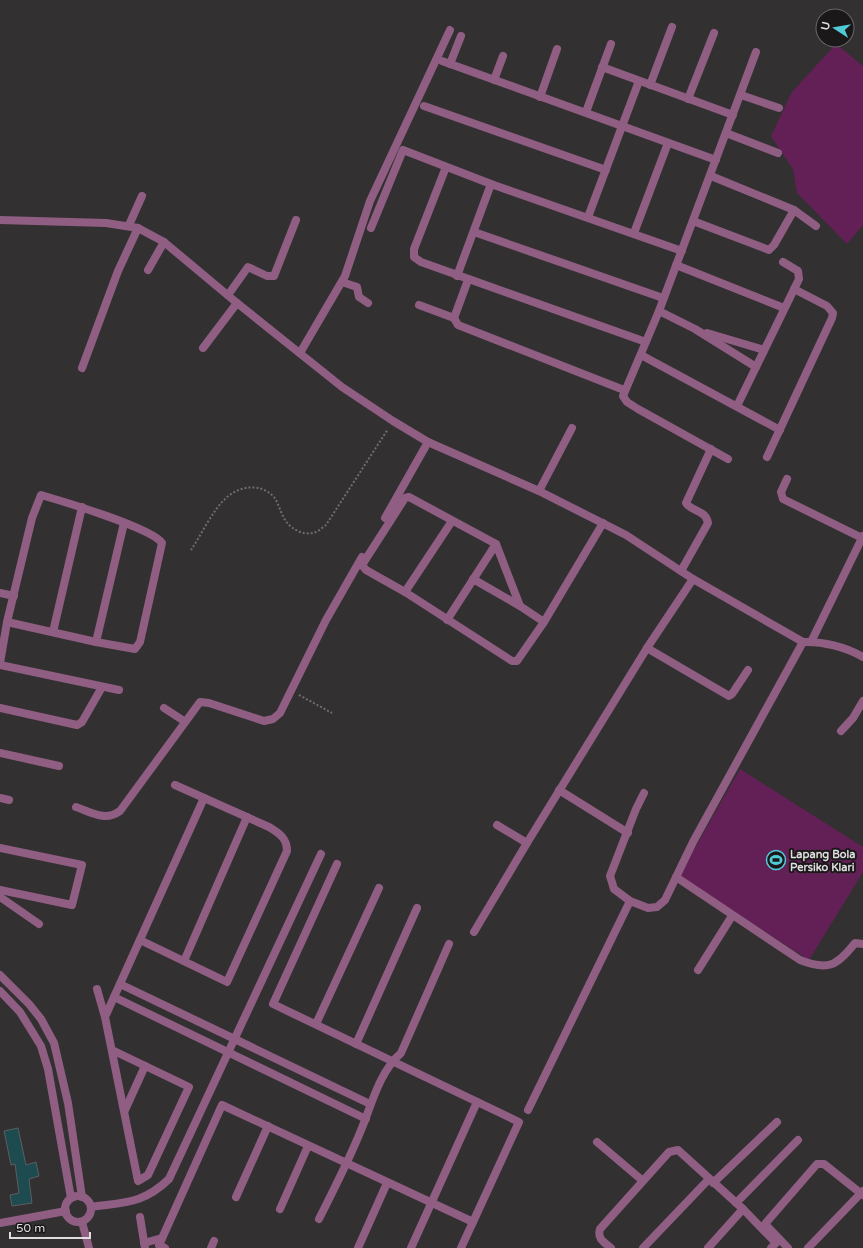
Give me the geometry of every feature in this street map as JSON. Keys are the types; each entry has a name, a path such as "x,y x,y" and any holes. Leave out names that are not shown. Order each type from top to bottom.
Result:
{"street":[{"path":"650,85 672,27"},
{"path":"300,353 342,282 352,260 370,202 450,30"},
{"path":"688,99 714,33"},
{"path":"461,36 446,63 586,112 716,160"},
{"path":"586,112 611,44"},
{"path":"540,96 557,49"},
{"path":"728,459 627,402 622,396 659,311 711,176 756,52"},
{"path":"494,80 503,56"},
{"path":"602,67 733,115"},
{"path":"588,217 639,81"},
{"path":"741,95 779,108"},
{"path":"424,106 606,170"},
{"path":"726,133 778,153"},
{"path":"634,233 668,143"},
{"path":"371,228 403,150 491,184 682,251"},
{"path":"446,167 413,254 414,257 422,262 457,276 646,342"},
{"path":"711,176 794,210 816,226"},
{"path":"457,276 491,184"},
{"path":"129,225 142,196"},
{"path":"693,221 769,250 774,246 794,210"},
{"path":"0,220 106,223 129,225 138,228 164,242 342,387 428,442 539,491 603,523 693,579 807,642 836,646 863,657"},
{"path":"228,294 248,267 252,267 267,276 274,276 296,220"},
{"path":"82,368 118,271 138,228"},
{"path":"474,232 664,298"},
{"path":"148,270 164,242"},
{"path":"737,406 799,279 798,271 783,262"},
{"path":"676,265 784,308"},
{"path":"454,318 468,280"},
{"path":"342,282 357,287 359,297 368,303"},
{"path":"767,457 833,313 827,306 794,289"},
{"path":"203,348 237,303"},
{"path":"419,304 454,318 458,326 624,390"},
{"path":"659,311 695,329 756,367"},
{"path":"695,329 764,350"},
{"path":"641,355 780,430"},
{"path":"539,491 572,428"},
{"path":"361,564 428,442"},
{"path":"681,571 708,522 704,514 688,507 686,503 711,449"},
{"path":"644,793 636,809 628,833 610,876 614,889 630,901 648,908 657,907 665,900 697,835 807,642 862,537 783,499 780,492 787,479"},
{"path":"7,622 132,649 138,647 161,552 162,543 160,539 82,507 41,496 32,518 7,622 0,664 119,690"},
{"path":"76,806 101,816 108,817 120,811 196,705 204,701 269,721 280,713 326,620 405,498 409,498 496,544 520,606"},
{"path":"54,632 82,507"},
{"path":"404,592 452,521"},
{"path":"96,642 124,523"},
{"path":"361,564 364,568 514,662 520,660 603,523"},
{"path":"447,620 496,544"},
{"path":"473,579 520,606 544,622"},
{"path":"474,932 559,790 647,648 693,579"},
{"path":"0,593 14,596"},
{"path":"647,648 729,696 732,694 748,670"},
{"path":"0,708 77,725 82,722 102,687"},
{"path":"841,730 853,718 863,701"},
{"path":"164,708 184,721"},
{"path":"0,753 59,766"},
{"path":"140,940 227,982 287,851 287,844 281,834 175,785"},
{"path":"559,790 628,833"},
{"path":"0,798 9,800"},
{"path":"105,1017 204,798"},
{"path":"184,961 247,817"},
{"path":"497,825 528,843"},
{"path":"0,848 82,865 72,906 0,890"},
{"path":"91,1207 140,1200 156,1192 169,1179 321,854"},
{"path":"337,864 273,1004 519,1122 461,1248"},
{"path":"676,877 732,916 800,960 814,966 828,966 839,962 855,943 863,944"},
{"path":"316,1024 379,888"},
{"path":"0,897 39,924"},
{"path":"528,1110 630,901"},
{"path":"356,1044 417,908"},
{"path":"698,970 732,916"},
{"path":"319,1219 366,1119 370,1104 392,1061 401,1054 449,944"},
{"path":"0,975 29,1004 41,1019 54,1043 61,1068 72,1127 82,1197"},
{"path":"120,984 370,1104"},
{"path":"97,989 105,1017 112,1050 125,1110 138,1181 148,1175 189,1087 112,1050"},
{"path":"0,991 20,1012 41,1046 48,1069 71,1198 67,1204 66,1211 72,1220 82,1222"},
{"path":"114,997 366,1119"},
{"path":"125,1110 145,1066"},
{"path":"411,1248 477,1102"},
{"path":"165,1248 158,1245 222,1105 473,1222"},
{"path":"644,1248 711,1181 777,1122"},
{"path":"236,1197 268,1126"},
{"path":"59,1128 72,1127"},
{"path":"736,1203 798,1140"},
{"path":"597,1142 643,1181"},
{"path":"280,1209 308,1146"},
{"path":"610,1248 600,1240 598,1234 600,1229 672,1150 678,1150 743,1209 776,1243 771,1248"},
{"path":"788,1248 765,1224 817,1164 824,1164 862,1193 808,1248"},
{"path":"358,1248 387,1183"},
{"path":"71,1198 82,1197 88,1200 91,1207 90,1214 82,1222"},
{"path":"708,1248 743,1209"},
{"path":"0,1223 66,1211"},
{"path":"140,1217 145,1245 162,1238"},
{"path":"82,1222 89,1248"}],"path":[{"path":"191,550 224,500 234,491 250,487 264,490 274,498 284,519 292,529 304,532 316,532 326,525 393,421"},
{"path":"291,690 332,713"}],"shaded area":[{"path":"832,48 841,48 863,66 863,225 847,244 797,193 793,169 771,136 792,92"},
{"name":"Lapang Bola Persiko Klari","path":"740,769 863,847 863,872 809,960 679,876"}],"building":[{"path":"18,1128 26,1165 36,1162 39,1176 29,1179 32,1203 12,1206 10,1195 19,1193 15,1164 11,1165 4,1131"}],"place":[{"name":"Lapang Bola Persiko Klari","path":"776,860"}]}
